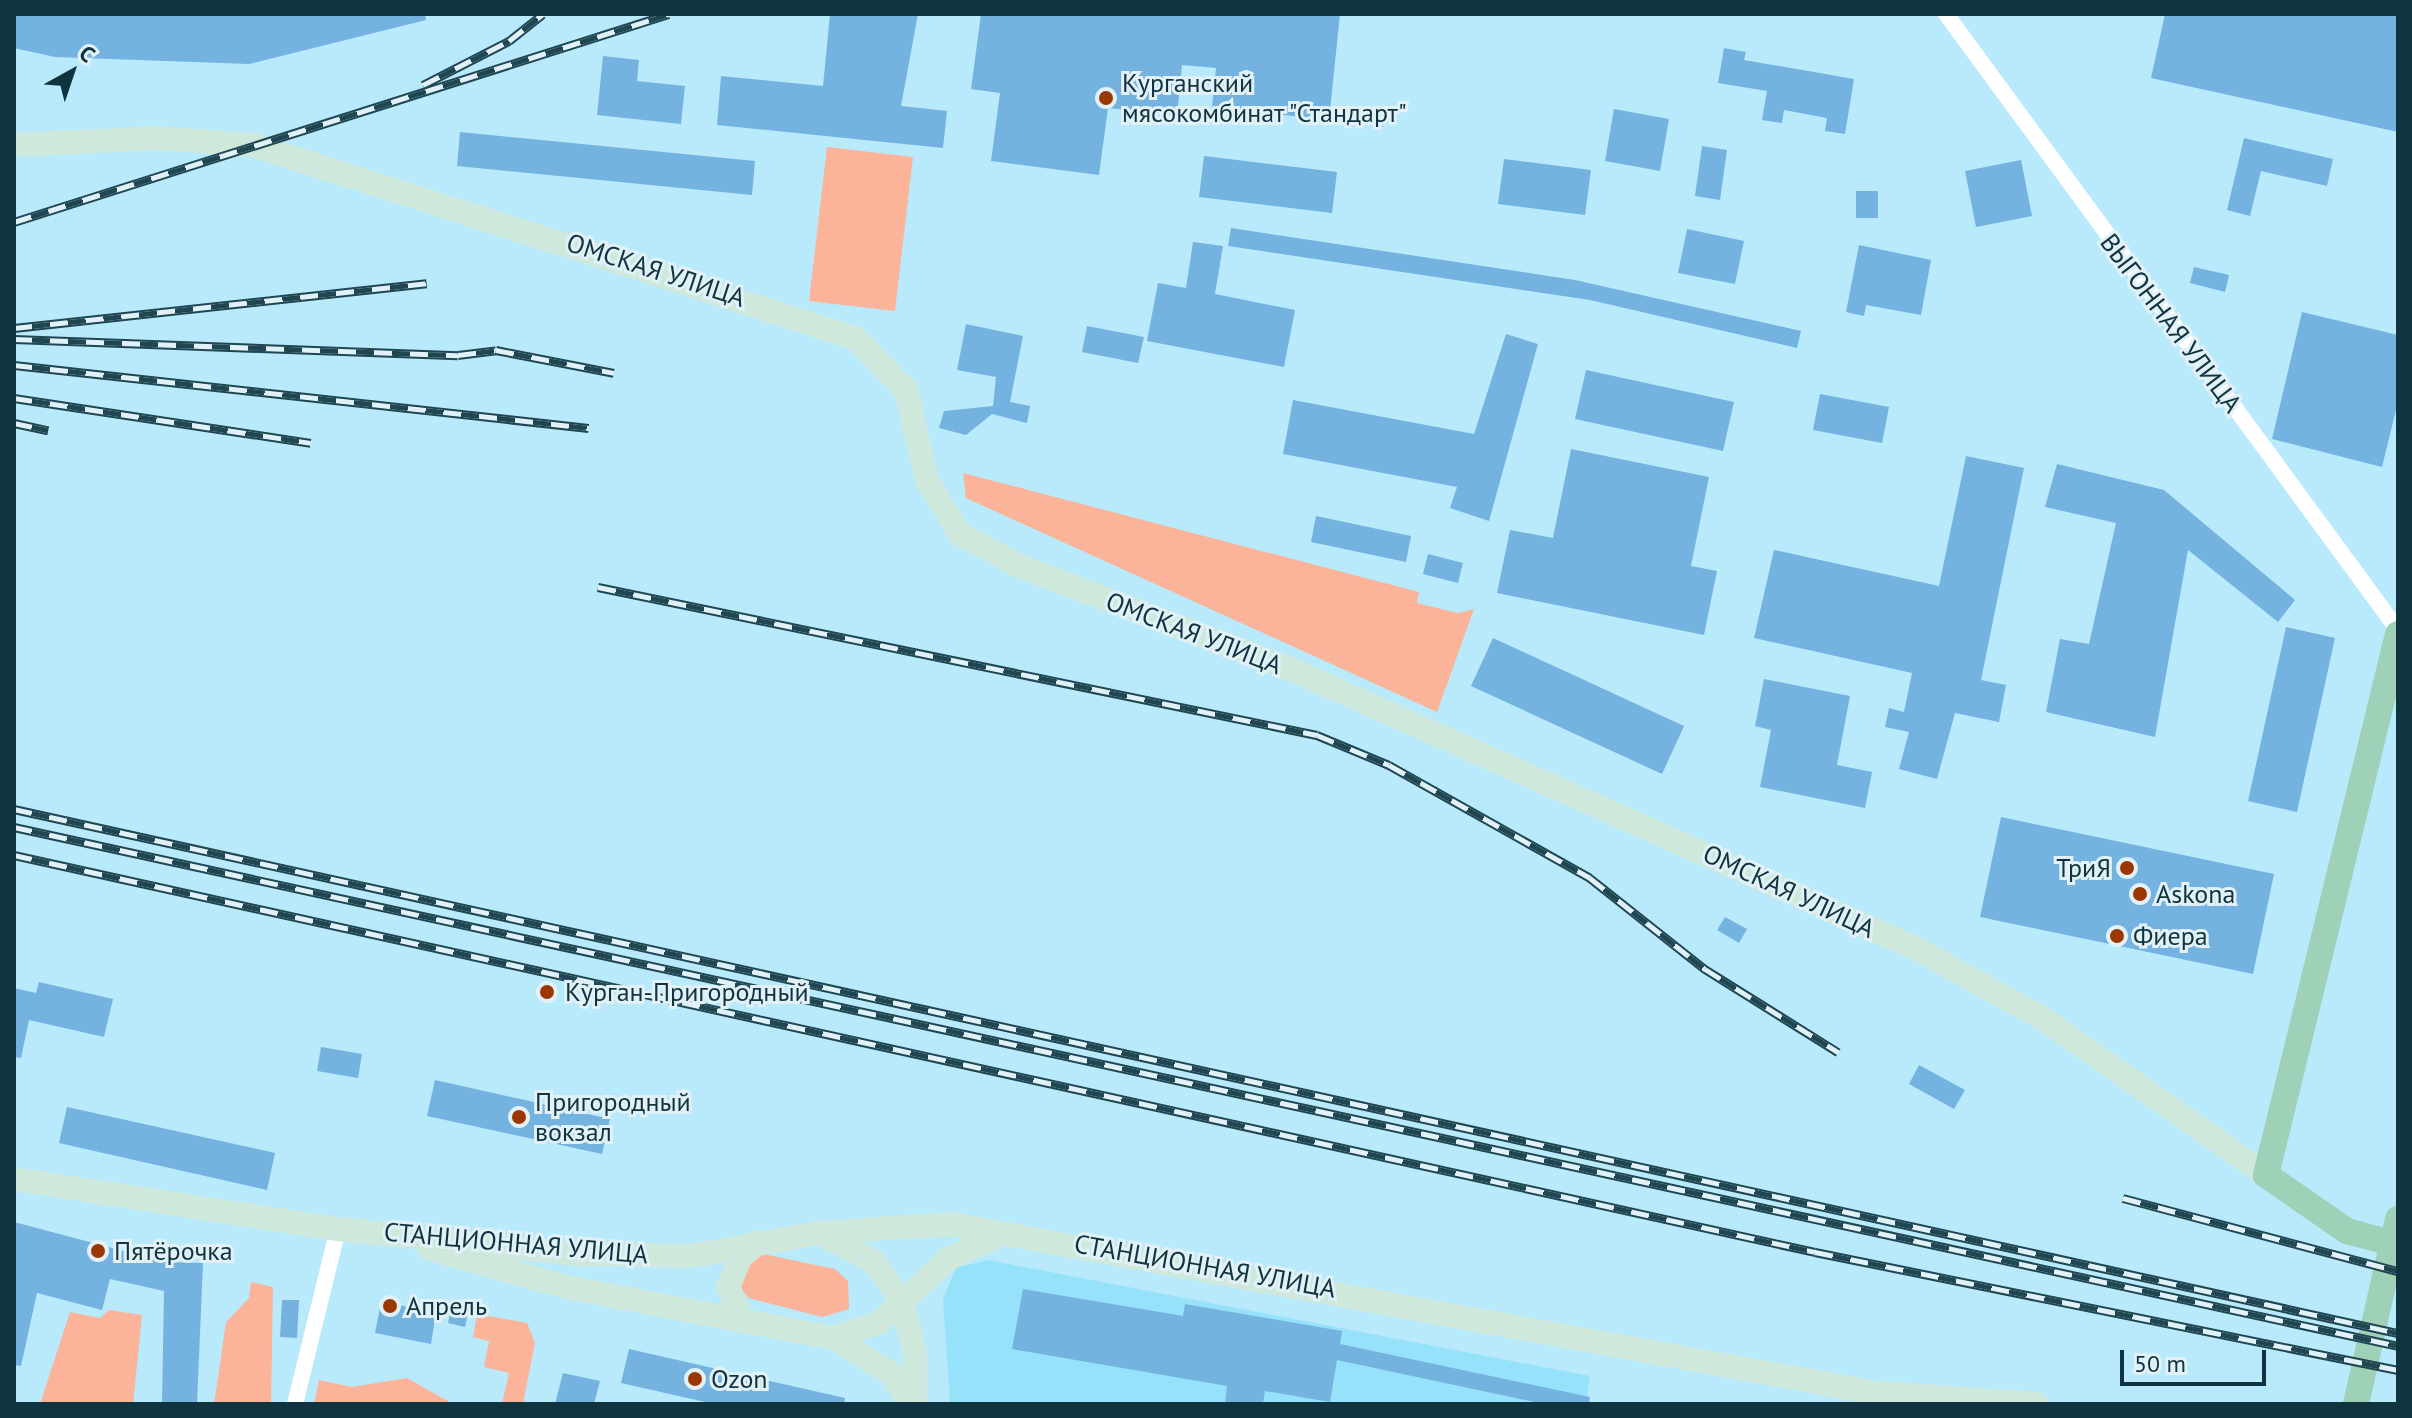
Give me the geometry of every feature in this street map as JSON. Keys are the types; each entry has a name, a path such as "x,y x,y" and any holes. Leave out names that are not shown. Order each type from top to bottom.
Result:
{"main road":[{"name":"ОМСКАЯ УЛИЦА","path":"14,145 155,138 253,145 855,338 906,390 927,480 960,534 1019,566 1288,668 1917,949 2042,1018 2347,1231 2398,1245"},
{"path":"2266,1175 2387,655 2398,632"},
{"name":"СТАНЦИОННАЯ УЛИЦА","path":"14,1179 338,1229 577,1254 692,1256 760,1241 819,1233 951,1224 1013,1231 1876,1393 2037,1404"},
{"path":"2356,1404 2398,1219"},
{"name":"СТАНЦИОННАЯ УЛИЦА","path":"368,1231 566,1287 742,1318 833,1338 892,1374 912,1404"},
{"path":"833,1338 859,1333 902,1301 949,1258 1013,1231"},
{"path":"819,1233 873,1261 902,1301 915,1355 912,1404"},
{"path":"742,1318 728,1287 741,1257 760,1241"}],"street":[{"name":"ВЫГОННАЯ УЛИЦА","path":"1946,14 2398,632"},
{"path":"295,1404 338,1229"}],"shaded area":[{"path":"827,147 913,157 895,311 809,301"},
{"path":"963,473 1419,592 1417,603 1458,613 1474,609 1437,712 966,498"},
{"path":"759,1253 835,1269 848,1281 849,1309 822,1317 749,1298 738,1286 740,1267"},
{"path":"988,1260 1590,1376 1586,1404 950,1404 943,1299 956,1268"},
{"path":"251,1282 273,1287 271,1404 214,1404 226,1322 249,1298"},
{"path":"109,1310 142,1315 133,1404 40,1404 70,1312 100,1318"},
{"path":"477,1314 527,1323 535,1343 523,1404 502,1404 509,1373 484,1367 489,1341 473,1337"},
{"path":"407,1378 453,1404 314,1404 319,1380 352,1387"}],"building":[{"path":"14,14 425,14 426,20 249,64 55,57 14,48"},
{"path":"830,14 918,14 901,106 947,111 943,148 717,125 721,76 823,86"},
{"path":"981,14 1340,14 1329,120 1212,107 1216,68 1182,65 1177,116 1108,108 1099,175 991,161 1000,93 971,89"},
{"path":"2165,14 2398,14 2398,132 2151,78"},
{"path":"1724,48 1746,52 1744,60 1854,79 1845,134 1825,131 1827,118 1784,110 1782,123 1762,120 1767,91 1718,83"},
{"path":"603,56 639,60 637,81 685,86 681,124 597,115"},
{"path":"1614,109 1669,119 1660,171 1605,161"},
{"path":"460,132 755,161 752,195 457,166"},
{"path":"2244,138 2333,159 2327,186 2261,171 2250,216 2227,210"},
{"path":"1702,146 1727,150 1720,200 1695,196"},
{"path":"1204,156 1337,172 1332,213 1199,197"},
{"path":"1504,159 1591,170 1585,215 1498,204"},
{"path":"2021,160 2032,216 1976,227 1965,171"},
{"path":"1856,191 1878,191 1878,218 1856,218"},
{"path":"1231,228 1575,280 1801,331 1797,348 1590,300 1228,246"},
{"path":"1687,229 1744,241 1735,284 1678,273"},
{"path":"1193,242 1223,246 1215,294 1295,310 1284,367 1147,341 1158,283 1186,288"},
{"path":"1859,245 1931,260 1921,315 1866,305 1864,316 1846,312"},
{"path":"2194,267 2229,275 2225,292 2190,283"},
{"path":"2302,312 2398,335 2398,402 2382,467 2272,439"},
{"path":"966,324 1023,336 1010,402 1030,406 1027,423 992,414 966,435 939,428 944,411 993,406 996,377 957,370"},
{"path":"1087,326 1144,337 1138,363 1082,352"},
{"path":"1506,334 1538,344 1489,521 1450,508 1457,487 1283,454 1293,400 1474,434"},
{"path":"1586,370 1734,402 1723,451 1575,419"},
{"path":"1820,394 1889,407 1882,443 1813,430"},
{"path":"1571,449 1709,477 1691,566 1717,571 1704,635 1497,593 1510,530 1553,538"},
{"path":"1966,456 2024,468 1981,680 2006,685 1999,722 1955,713 1937,779 1899,769 1909,732 1885,727 1889,708 1904,712 1912,673 1754,638 1774,550 1939,586"},
{"path":"2057,464 2164,490 2295,600 2278,622 2188,550 2155,737 2046,712 2060,639 2089,644 2116,523 2045,507"},
{"path":"1316,516 1411,536 1406,562 1311,542"},
{"path":"1428,554 1463,563 1458,583 1423,574"},
{"path":"2286,627 2335,638 2297,812 2248,801"},
{"path":"1493,638 1684,726 1662,774 1471,686"},
{"path":"1764,679 1850,696 1837,765 1872,772 1865,808 1760,787 1771,730 1755,726"},
{"path":"2001,817 2274,874 2253,974 1980,917"},
{"path":"1725,917 1747,929 1739,943 1717,930"},
{"path":"39,982 113,999 104,1037 29,1020 21,1058 14,1057 14,988 36,993"},
{"path":"321,1047 362,1054 358,1078 317,1071"},
{"path":"1919,1065 1965,1090 1954,1109 1909,1084"},
{"name":"Пригородный вокзал","path":"435,1080 610,1119 602,1154 427,1116"},
{"path":"67,1107 275,1153 267,1190 59,1143"},
{"path":"14,1222 165,1262 203,1263 197,1404 162,1404 164,1291 110,1279 102,1310 37,1293 21,1366 14,1365"},
{"path":"1023,1289 1183,1316 1185,1304 1342,1331 1340,1344 1590,1397 1589,1404 1544,1404 1337,1360 1330,1402 1265,1391 1263,1404 1225,1404 1227,1386 1012,1349"},
{"path":"282,1300 299,1300 297,1338 280,1337"},
{"path":"381,1302 436,1312 431,1344 375,1333"},
{"path":"452,1305 469,1308 465,1327 448,1323"},
{"path":"629,1349 845,1398 844,1404 714,1404 621,1383"},
{"path":"563,1373 600,1381 594,1404 555,1404"}],"railway":[{"path":"423,85 509,41 543,14"},
{"path":"14,222 669,14"},
{"path":"14,328 427,283"},
{"path":"14,339 458,355 496,350 614,373"},
{"path":"14,365 589,428"},
{"path":"14,398 311,443"},
{"path":"14,423 48,430"},
{"path":"598,587 1317,735 1389,765 1590,878 1705,969 1838,1052"},
{"path":"14,809 2398,1333"},
{"path":"14,827 2398,1346"},
{"path":"14,855 1815,1252 2398,1370"},
{"path":"2123,1198 2398,1271"}],"place":[{"name":"Курганский мясокомбинат \"Стандарт\"","path":"1106,98"},
{"name":"ТриЯ","path":"2127,868"},
{"name":"Askona","path":"2140,894"},
{"name":"Фиера","path":"2117,936"},
{"name":"Курган-Пригородный","path":"547,992"},
{"name":"Пригородный вокзал","path":"519,1117"},
{"name":"Пятёрочка","path":"98,1251"},
{"name":"Апрель","path":"390,1306"},
{"name":"Ozon","path":"695,1379"}]}
